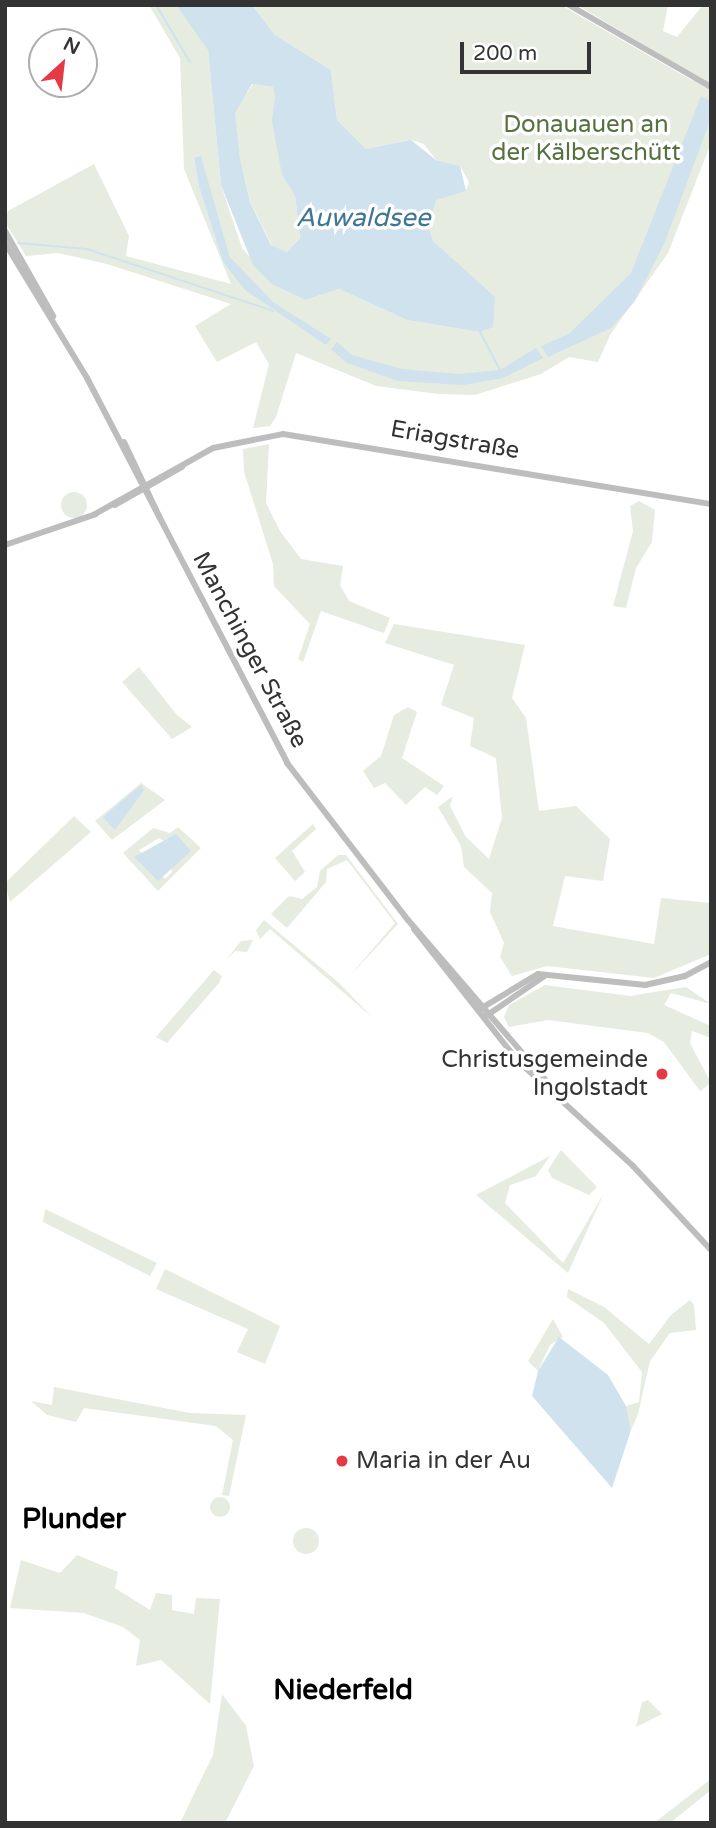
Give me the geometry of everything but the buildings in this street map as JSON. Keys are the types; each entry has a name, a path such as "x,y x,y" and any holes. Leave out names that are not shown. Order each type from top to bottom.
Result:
{"main road":[{"path":"569,5 711,88"},
{"name":"Manchinger Straße","path":"5,230 113,426 265,727 408,920 479,1010"},
{"name":"Manchinger Straße","path":"5,243 56,324"},
{"name":"Eriagstraße","path":"5,545 95,514 194,458 247,437 305,435 711,504"},
{"path":"711,962 685,976 645,985 548,974 516,983 479,1010 711,1250"},
{"path":"485,1017 548,974"}],"green space":[{"name":"Donauauen an der Kälberschütt","path":"149,5 176,5 200,33 208,50 221,185 242,248 273,284 305,300 339,289 407,320 480,332 468,274 433,241 429,228 436,199 466,191 469,182 460,166 436,160 424,144 411,140 366,149 337,120 331,70 275,35 252,5 561,5 693,81 695,75 577,5 668,5 663,31 677,37 703,5 711,5 711,143 668,253 610,335 598,362 569,357 541,374 475,395 439,394 376,386 296,353 276,417 270,426 253,428 269,364 256,342 217,362 195,326 231,304 107,264 58,253 26,256 5,222 8,211 94,164 129,236 126,256 231,284 184,169 180,58","holes":["201,157 230,257 246,276 239,281 223,262 199,187 194,159"]},
{"path":"253,84 273,87 276,96 282,175 295,196 300,238 287,252 272,246 250,201 240,158 234,113"},
{"path":"269,444 266,503 280,531 301,559 343,566 340,585 349,601 390,618 384,633 321,611 303,662 298,659 310,624 274,586 273,564 244,472 243,449"},
{"path":"74,492 83,496 87,505 83,514 74,518 65,514 61,505 65,496"},
{"path":"639,501 655,510 652,542 636,568 626,608 613,606 633,531 630,506"},
{"path":"394,624 525,645 512,698 526,718 539,811 576,806 610,839 603,881 565,876 553,926 654,944 661,898 711,903 711,954 654,978 547,966 512,976 500,957 504,943 490,912 492,893 464,867 461,846 438,807 453,796 450,806 466,837 489,859 502,818 496,758 470,746 474,718 441,705 454,665 385,643"},
{"path":"139,667 177,715 192,727 172,739 122,682"},
{"path":"408,707 417,712 402,758 444,786 437,795 425,787 406,805 385,783 374,788 363,771 381,756 394,715"},
{"path":"141,783 165,800 112,840 95,821"},
{"path":"74,816 91,832 10,902 5,883"},
{"path":"313,824 316,829 292,851 305,872 295,881 275,858"},
{"path":"178,827 201,848 158,891 123,853 153,828 170,833","holes":["159,838 166,842 172,872 165,879 139,850"]},
{"path":"338,855 346,855 398,924 348,978 395,923 347,860 327,869 326,882 287,928 271,914 289,896 302,899 317,887 320,871"},
{"path":"264,920 339,983 373,1018 270,929 260,939 256,930"},
{"path":"253,940 247,952 235,951 226,960 241,941"},
{"path":"214,970 222,976 219,983 167,1043 156,1037"},
{"path":"545,985 630,996 686,987 711,1004 671,993 664,1005 711,1026 711,1038 692,1031 690,1043 711,1083 700,1091 664,1042 648,1033 548,1020 509,1027 504,1017 509,1005"},
{"path":"561,1150 597,1187 589,1195 552,1178 548,1170"},
{"path":"550,1156 536,1176 510,1185 505,1203 563,1263 604,1193 568,1273 476,1195"},
{"path":"45,1209 157,1263 150,1276 43,1222"},
{"path":"165,1269 280,1326 265,1364 237,1352 248,1329 156,1289"},
{"path":"568,1289 604,1307 649,1344 671,1315 690,1300 694,1305 696,1330 670,1333 650,1361 638,1414 631,1430 626,1406 639,1402 642,1372 604,1323 567,1297"},
{"path":"553,1319 563,1337 550,1345 538,1371 528,1361"},
{"path":"54,1387 190,1413 246,1415 229,1496 222,1495 233,1440 216,1426 84,1408 76,1422 47,1415 31,1401 52,1405"},
{"path":"220,1497 227,1500 230,1507 227,1514 220,1517 213,1514 210,1507 213,1500"},
{"path":"306,1528 315,1532 319,1541 315,1550 306,1554 297,1550 293,1541 297,1532"},
{"path":"77,1555 118,1572 115,1588 150,1610 156,1593 172,1595 172,1610 194,1614 196,1598 220,1599 210,1704 161,1660 136,1666 140,1640 123,1627 84,1613 10,1608 21,1560 60,1573"},
{"path":"222,1694 246,1726 254,1766 225,1823 180,1823 213,1755"},
{"path":"648,1700 662,1714 636,1727 642,1702"},
{"path":"711,1779 711,1790 670,1823 654,1823"}],"water":[{"name":"Auwaldsee","path":"176,5 252,5 275,35 331,70 337,120 366,149 411,140 436,160 460,166 466,191 436,200 429,228 433,241 495,297 493,327 480,332 407,320 339,289 305,300 272,284 253,265 221,185 208,50","holes":["252,84 273,87 275,96 272,121 282,175 295,196 300,238 287,252 271,245 250,202 240,158 235,113"]},
{"path":"701,96 711,101 711,118 665,242 635,301 611,328 548,357 541,346 569,334 631,273"},
{"path":"201,156 230,257 273,302 331,339 326,345 245,290 223,262 199,187 194,158"},
{"path":"337,342 352,355 402,369 459,374 500,370 536,348 543,358 503,378 463,385 398,381 347,363 331,349"},
{"path":"141,785 144,790 115,830 103,817"},
{"path":"176,834 191,851 158,881 134,857"},
{"path":"559,1337 608,1375 626,1406 631,1430 612,1488 532,1396 538,1371"}],"waterway":[{"path":"156,5 190,62"},
{"path":"18,243 87,249 273,311"},
{"path":"480,332 500,370"}],"place":[{"name":"Christusgemeinde Ingolstadt","path":"662,1074"},
{"name":"Maria in der Au","path":"342,1461"}],"district":[{"name":"Plunder","path":"74,1519"},
{"name":"Niederfeld","path":"343,1690"}]}
